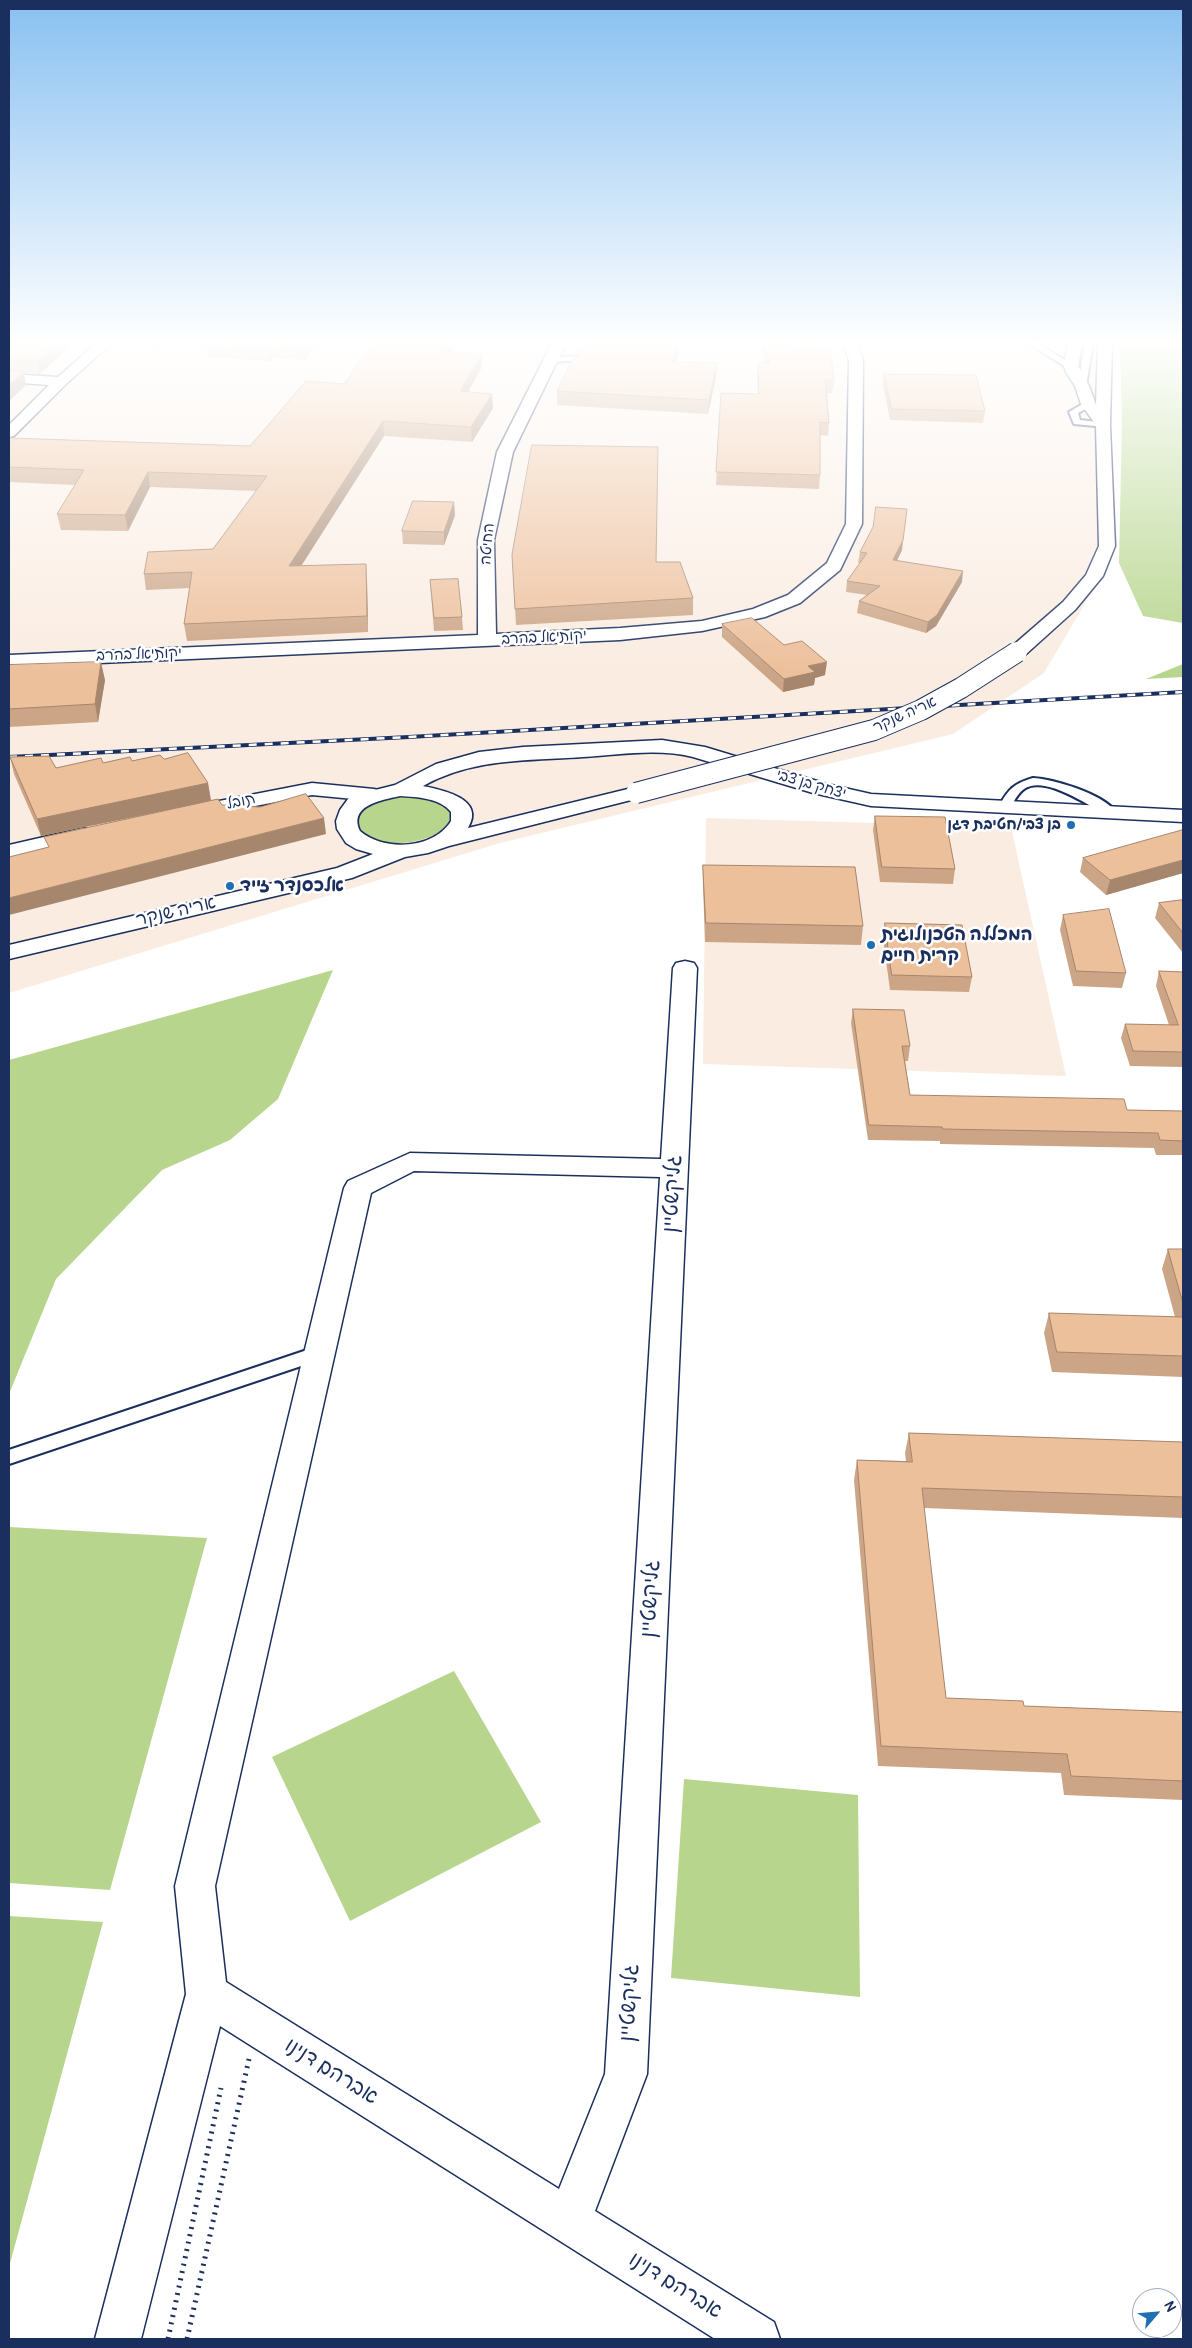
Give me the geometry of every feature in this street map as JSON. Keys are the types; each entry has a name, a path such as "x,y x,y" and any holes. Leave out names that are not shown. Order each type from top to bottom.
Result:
{"street":[{"name":"החיטה","path":"487,640 486,540 505,453"},
{"name":"יקותיאל בהרב","path":"9,661 620,634 702,626 759,613 794,599 834,566 854,524 856,453"},
{"name":"אריה שנקר","path":"9,952 344,873 370,865 403,851 418,849 443,841 636,793 874,730 921,710 962,688 1017,652 1046,628 1075,599 1094,576 1107,546 1104,453"},
{"name":"יצחק בן צבי","path":"401,790 422,777 452,766 497,756 673,747 695,751 856,797 888,801 1180,815"},
{"path":"443,841 454,833 460,825 462,816 437,789 437,782 452,766"},
{"path":"328,789 346,804 348,814 347,830 364,844 382,849 403,851"},
{"name":"תובל","path":"168,817 295,791 328,789 357,795 374,795"},
{"name":"אריה שנקר","path":"401,790 430,792 474,814 498,819 527,820"},
{"path":"348,814 358,803 374,795 401,790"},
{"path":"9,852 101,831"},
{"name":"אריה שנקר","path":"344,873 363,856 364,844"},
{"name":"גליקשטיין","path":"569,2219 626,2074 685,968"},
{"path":"118,2339 207,1994 195,1886 358,1188 410,1162 674,1168"},
{"name":"אברהם דנינו","path":"207,1994 758,2339"}],"lane":[{"path":"9,1457 319,1353"}],"path":[{"path":"187,2339 256,2025"},
{"path":"168,2339 211,2143 223,2077"}],"shaded area":[{"path":"9,453 1104,453 1103,573 1044,673 953,734 500,843 9,993"},
{"name":"המכללה הטכנולוגית קרית חיים","path":"706,818 1011,827 1066,1076 703,1064"}],"green space":[{"path":"1121,453 1183,453 1183,623 1143,616 1119,563"},
{"path":"1183,664 1183,677 1146,679"},
{"path":"405,795 434,800 447,809 451,818 446,826 436,834 422,840 405,843 388,842 372,838 362,831 358,821 364,809 376,801"},
{"path":"333,970 278,1099 230,1140 162,1170 56,1279 9,1394 9,1060"},
{"path":"9,1527 207,1538 110,1890 9,1883"},
{"path":"454,1671 541,1822 350,1921 272,1757"},
{"path":"684,1779 858,1795 860,1997 671,1978"},
{"path":"9,1916 103,1922 9,2267"}],"building":[{"path":"9,453 363,453 289,566 366,564 367,616 184,624 192,572 144,574 148,552 213,549 267,476 148,472 125,515 57,514 84,470 9,467"},
{"path":"531,453 658,453 656,562 680,562 693,598 515,609 512,555"},
{"path":"717,453 820,453 820,475 716,472"},
{"path":"413,501 454,502 444,532 402,531"},
{"path":"876,507 907,509 903,540 893,560 963,571 937,615 928,622 859,601 880,586 847,581 867,553 860,552 873,527"},
{"path":"458,579 462,617 434,618 430,580"},
{"path":"752,618 784,645 802,641 827,662 808,666 815,672 784,679 722,624"},
{"path":"101,662 95,704 9,709 9,665"},
{"path":"188,753 208,783 37,819 10,757 49,756 56,768 101,758 103,763 130,757 132,761 160,755 164,759"},
{"path":"306,794 324,818 9,898 9,857 49,847 44,837 218,799 222,805 260,807"},
{"path":"875,816 945,817 955,869 882,867"},
{"path":"1183,830 1183,860 1110,880 1083,858"},
{"path":"703,865 855,867 863,926 706,923"},
{"path":"1183,900 1183,933 1159,903"},
{"path":"1109,909 1126,973 1076,971 1063,915"},
{"path":"885,923 962,925 972,977 892,975"},
{"path":"1159,971 1183,972 1183,1052 1133,1051 1125,1024 1178,1025"},
{"path":"853,1009 904,1010 910,1046 902,1046 910,1095 1124,1099 1127,1110 1183,1111 1183,1141 1160,1140 1158,1133 943,1129 942,1127 869,1125"},
{"path":"1168,1249 1183,1249 1183,1303"},
{"path":"1049,1313 1183,1317 1183,1356 1057,1352"},
{"path":"909,1433 1183,1442 1183,1497 922,1488 946,1698 1023,1701 1024,1706 1183,1712 1183,1781 1071,1776 1067,1754 881,1746 857,1460 912,1462"}],"railway":[{"path":"9,757 409,737 1183,692"}],"place":[{"name":"בן צבי/חטיבת דגן","path":"1071,825"},
{"name":"אלכסנדר זייד","path":"230,886"},
{"name":"המכללה הטכנולוגית קרית חיים","path":"871,945"}]}
